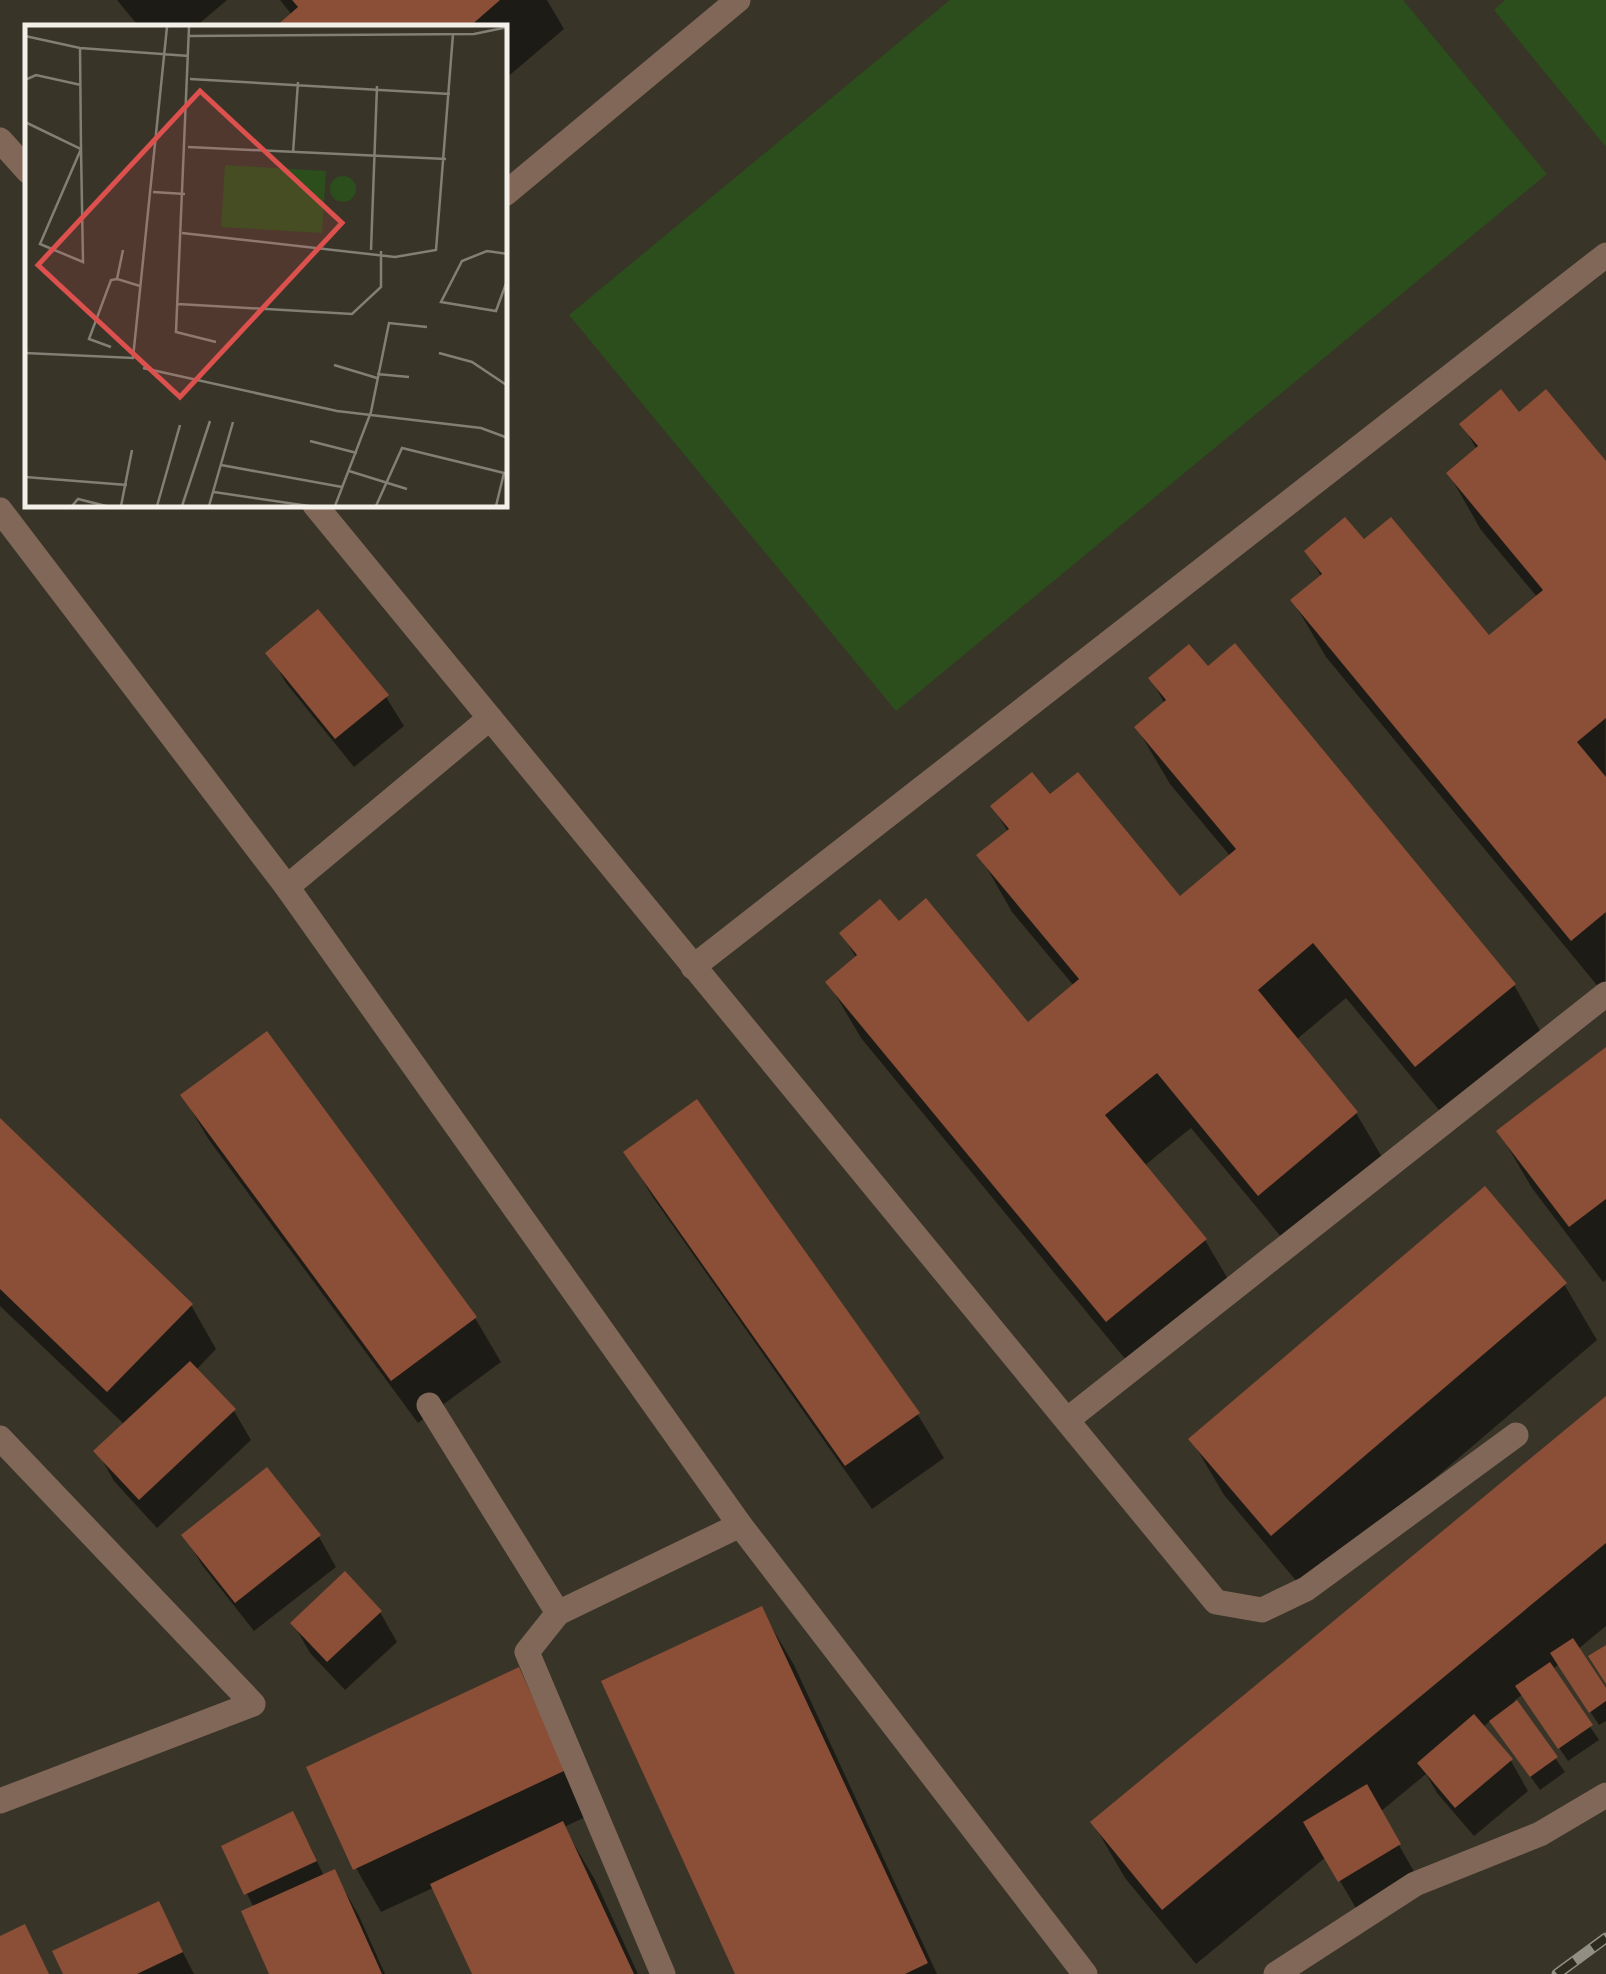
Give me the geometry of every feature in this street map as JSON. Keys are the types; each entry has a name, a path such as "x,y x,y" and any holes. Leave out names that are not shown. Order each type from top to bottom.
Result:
{"street":[{"path":"508,192 738,0"},
{"path":"0,140 25,168"},
{"path":"694,966 1606,255"},
{"path":"316,508 1216,1602 1262,1610 1306,1589 1516,1435"},
{"path":"0,510 287,887 740,1525 1085,1974"},
{"path":"287,887 490,718"},
{"path":"1067,1420 1606,994"},
{"path":"429,1405 558,1614"},
{"path":"0,1438 253,1704 0,1801"},
{"path":"663,1974 527,1652 558,1614 740,1525"},
{"path":"1276,1974 1415,1884 1540,1834 1606,1795"}],"green space":[{"path":"950,0 1403,0 1547,174 896,711 569,315"},
{"path":"1505,0 1606,0 1606,147 1494,10"}],"building":[{"path":"292,0 500,0 471,25 277,25 298,7"},
{"path":"1501,389 1519,412 1546,389 1606,461 1606,718 1577,742 1606,777 1606,912 1571,941 1290,600 1322,574 1304,551 1345,517 1364,539 1391,517 1489,635 1543,590 1446,473 1478,446 1459,424"},
{"path":"318,609 389,695 335,739 265,653"},
{"path":"1235,643 1516,984 1415,1067 1313,943 1258,990 1358,1112 1258,1196 1157,1073 1105,1115 1207,1239 1106,1322 825,982 857,955 839,933 880,899 899,921 926,898 1028,1022 1079,979 976,855 1009,829 990,806 1032,772 1050,794 1078,772 1180,896 1236,849 1134,727 1166,700 1148,678 1189,644 1208,666"},
{"path":"267,1031 477,1317 391,1381 180,1095"},
{"path":"1606,1047 1606,1199 1569,1227 1496,1131"},
{"path":"697,1099 920,1413 845,1466 623,1152"},
{"path":"0,1118 193,1304 107,1392 0,1289"},
{"path":"1485,1186 1567,1283 1271,1536 1188,1439"},
{"path":"190,1361 236,1409 139,1500 93,1451"},
{"path":"1606,1396 1606,1543 1162,1910 1090,1822"},
{"path":"267,1467 321,1535 235,1603 181,1535"},
{"path":"345,1571 382,1611 327,1662 290,1623"},
{"path":"762,1606 928,1963 905,1974 735,1974 601,1681"},
{"path":"1573,1638 1606,1688 1606,1701 1589,1713 1550,1653"},
{"path":"1606,1645 1606,1684 1588,1656"},
{"path":"1550,1662 1593,1725 1558,1749 1515,1686"},
{"path":"519,1667 566,1770 353,1870 306,1767"},
{"path":"1517,1700 1558,1757 1530,1777 1489,1721"},
{"path":"1474,1714 1513,1759 1455,1808 1417,1763"},
{"path":"1367,1784 1401,1844 1338,1882 1303,1822"},
{"path":"293,1811 317,1861 244,1895 221,1846"},
{"path":"563,1821 634,1974 472,1974 430,1884"},
{"path":"335,1869 382,1974 269,1974 241,1911"},
{"path":"159,1901 183,1952 137,1974 63,1974 52,1951"},
{"path":"25,1924 49,1974 0,1974 0,1936"}],"railway":[{"path":"1557,1974 1606,1938"}]}
